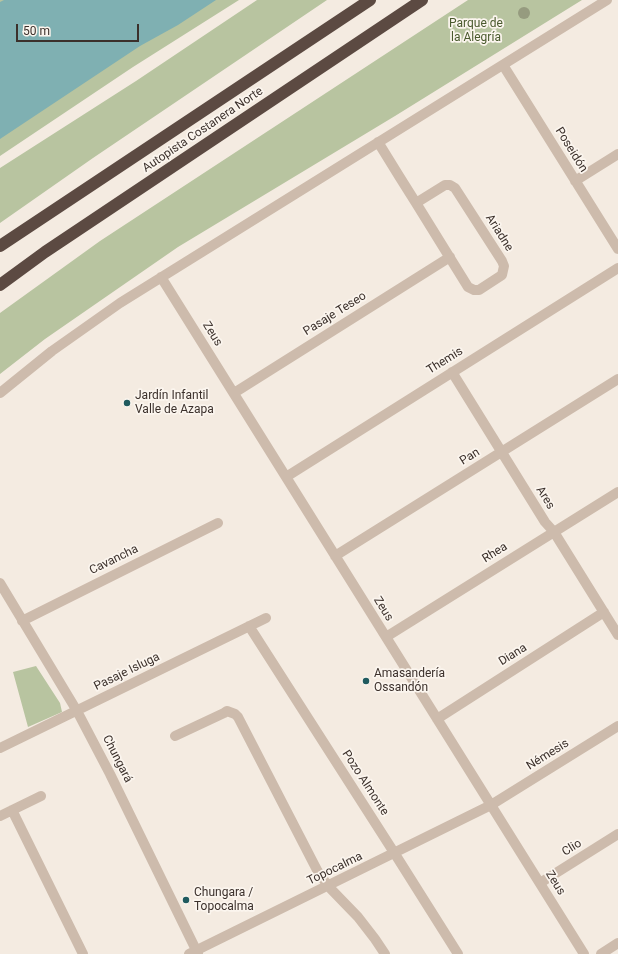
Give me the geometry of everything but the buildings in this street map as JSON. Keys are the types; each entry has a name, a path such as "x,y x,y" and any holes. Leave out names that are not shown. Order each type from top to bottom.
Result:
{"highway":[{"name":"Autopista Costanera Norte","path":"0,246 370,0"},
{"name":"Autopista Costanera Norte","path":"0,284 45,252 422,0"}],"street":[{"path":"0,392 83,328 161,277 607,0"},
{"name":"Poseidón","path":"503,65 618,249"},
{"name":"Ariadne","path":"378,142 468,287 474,290 482,289 499,278 504,271 502,261 453,186 445,185 416,203"},
{"path":"575,181 618,154"},
{"name":"Pasaje Teseo","path":"234,393 450,257"},
{"name":"Themis","path":"286,477 618,268"},
{"name":"Zeus","path":"161,277 584,954"},
{"name":"Ares","path":"452,372 545,522 554,532 618,635"},
{"name":"Pan","path":"335,556 618,379"},
{"name":"Rhea","path":"386,637 618,492"},
{"name":"Cavancha","path":"22,621 218,523"},
{"name":"Chungará","path":"0,583 77,711 110,774 195,953"},
{"name":"Diana","path":"437,719 604,612"},
{"name":"Pasaje Isluga","path":"0,748 266,618"},
{"name":"Pozo Almonte","path":"250,626 458,954"},
{"path":"175,736 227,711 238,717 317,870 328,886 358,917 385,954"},
{"name":"Némesis","path":"491,806 618,726"},
{"path":"0,816 41,796"},
{"name":"Topocalma","path":"195,953 491,806"},
{"path":"12,810 83,954"},
{"name":"Clio","path":"540,883 618,834"},
{"path":"601,954 618,943"}],"green space":[{"path":"0,0 239,0 133,67 0,156"},
{"path":"257,0 327,0 93,158 0,223 0,168 136,81"},
{"name":"Parque de la Alegría","path":"468,0 582,0 395,116 178,247 45,339 0,374 0,313 100,241"},
{"path":"36,666 60,703 62,712 28,727 13,672"}],"water":[{"path":"4,0 216,0 178,25 140,46 0,139 0,2"}],"place":[{"name":"Jardín Infantil Valle de Azapa","path":"127,403"},
{"name":"Amasandería Ossandón","path":"366,681"},
{"name":"Chungara / Topocalma","path":"186,900"}]}
